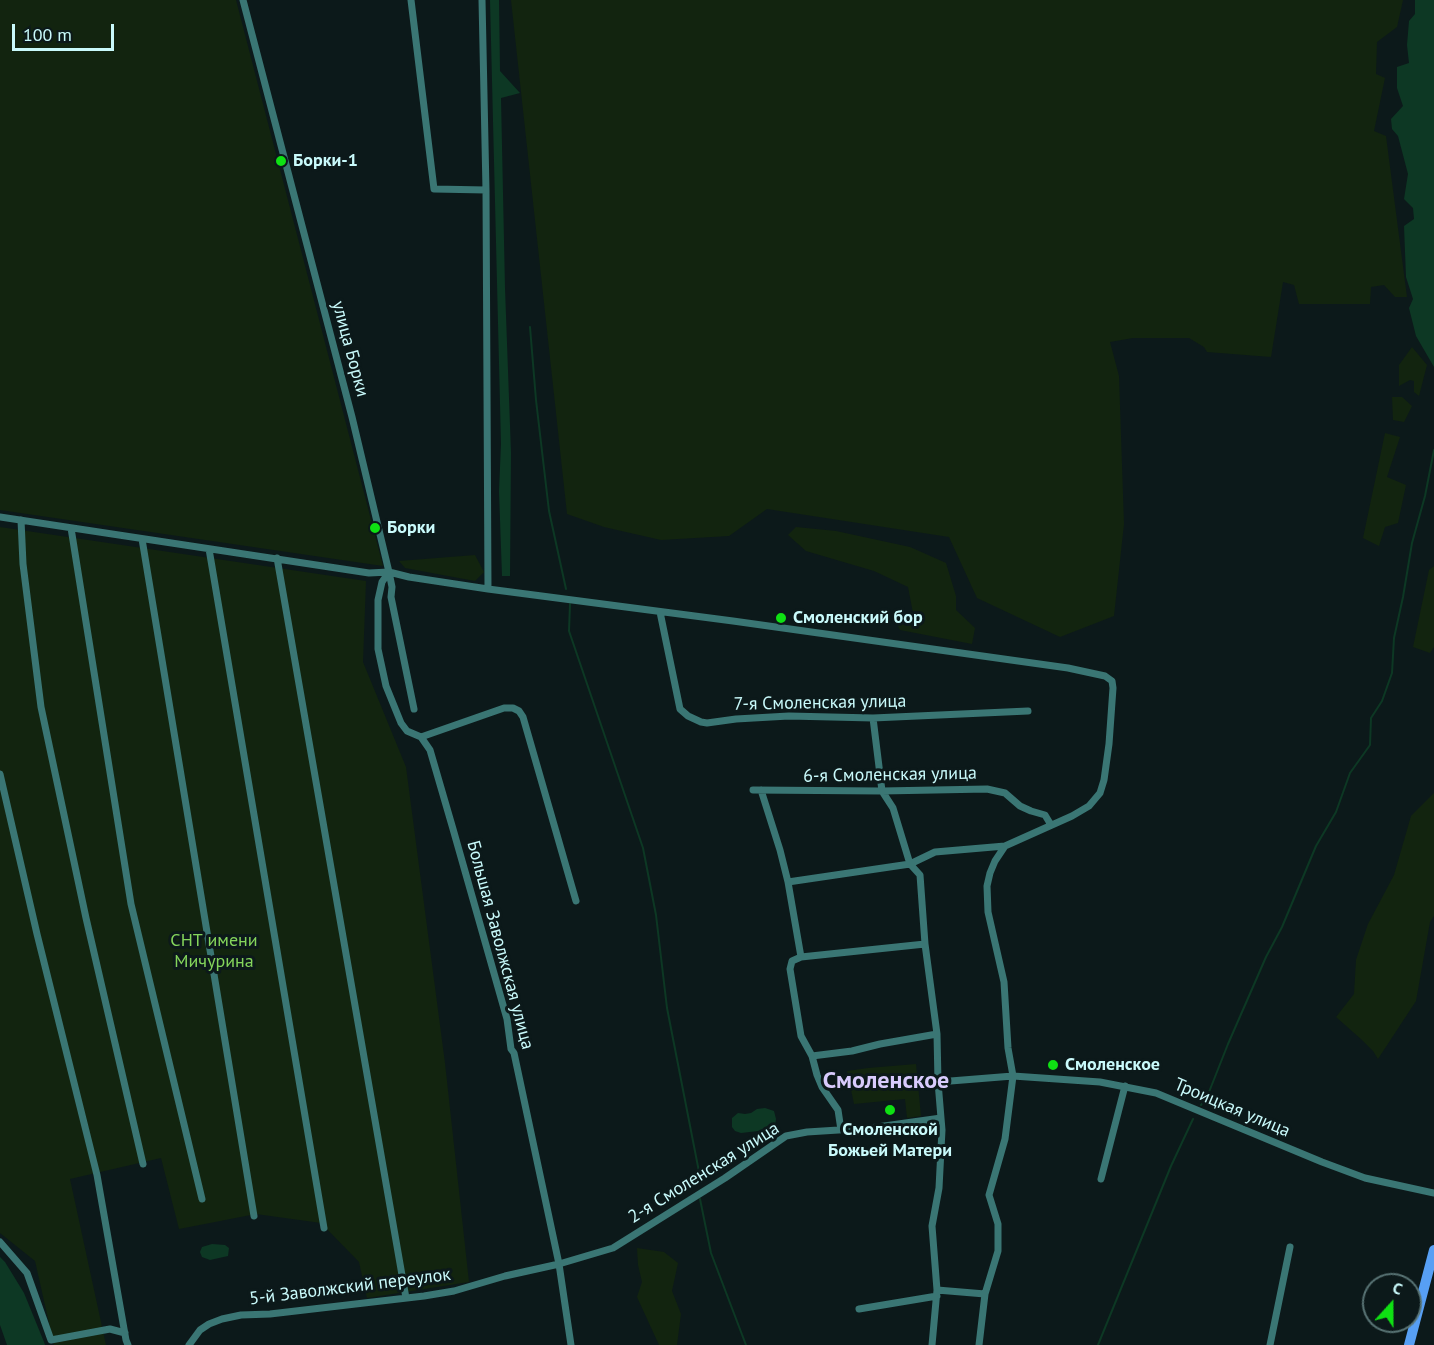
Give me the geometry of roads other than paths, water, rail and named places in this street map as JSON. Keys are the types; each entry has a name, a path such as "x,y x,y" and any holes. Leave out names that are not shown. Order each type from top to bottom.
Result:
{"main road":[{"path":"1409,1345 1434,1250"}],"street":[{"name":"улица Борки","path":"243,0 352,417 389,572 391,597 414,709"},
{"path":"411,0 434,189 486,190"},
{"path":"482,0 489,589"},
{"path":"0,517 369,573 389,572 489,589 1068,668 1105,676 1112,681 1109,744 1104,780 1100,793 1089,806 1005,846 935,852 910,864 788,882"},
{"path":"21,520 23,564 41,707 86,918 143,1164"},
{"path":"70,528 131,904 202,1199"},
{"path":"142,539 254,1216"},
{"path":"208,549 324,1228"},
{"path":"277,558 406,1298"},
{"name":"Большая Заволжская улица","path":"389,572 382,582 378,600 378,650 386,686 401,723 407,731 421,737 430,750 507,1019 511,1049 514,1053 559,1264 571,1345"},
{"name":"7-я Смоленская улица","path":"660,612 680,709 701,722 789,716 873,718 1028,711"},
{"path":"421,737 504,708 519,711 523,717 576,901"},
{"path":"873,718 882,791 892,808 910,864 920,875 925,944 937,1034 942,1130 940,1179 933,1226 937,1293 932,1345"},
{"path":"0,774 97,1175 128,1345"},
{"name":"6-я Смоленская улица","path":"753,790 987,789 1005,793 1020,806 1045,814 1050,825"},
{"path":"761,790 788,882 801,957"},
{"path":"979,1345 985,1294 998,1251 998,1224 989,1195 1005,1139 1013,1076 1008,1047 1004,982 988,912 987,886 995,861 1005,846"},
{"path":"841,1130 838,1110 822,1087 812,1056 801,1036 790,969 792,962 801,957 925,944"},
{"path":"812,1056 852,1051 937,1034"},
{"path":"938,1082 1013,1076"},
{"name":"Троицкая улица","path":"1013,1076 1100,1082 1156,1093 1365,1178 1434,1193"},
{"path":"1101,1179 1125,1086"},
{"name":"2-я Смоленская улица","path":"559,1264 612,1248 725,1178 786,1136 941,1118"},
{"path":"0,1242 27,1273 51,1340 110,1329 125,1333"},
{"path":"1270,1345 1290,1247"},
{"name":"5-й Заволжский переулок","path":"189,1345 200,1330 222,1319 454,1291 505,1276 559,1264"},
{"path":"859,1309 937,1293 985,1294"}],"waterway":[{"path":"530,327 549,511 566,589"},
{"path":"1201,1105 1209,1092 1316,846 1336,812 1350,773 1370,745 1371,718 1382,701 1392,673 1394,638 1412,543 1425,496 1434,450"},
{"path":"570,604 569,631 643,848 656,915 667,1008 701,1182"},
{"path":"1098,1345 1171,1166 1193,1119"},
{"path":"700,1199 711,1253 746,1345"}],"place":[{"name":"Борки-1","path":"281,161"},
{"name":"Борки","path":"375,528"},
{"name":"Смоленский бор","path":"781,618"},
{"name":"Смоленское","path":"1053,1065"},
{"name":"Смоленской Божьей Матери","path":"890,1110"}],"district":[{"name":"Смоленское","path":"886,1081"}],"park label":[{"name":"СНТ имени Мичурина","path":"214,951"}]}
